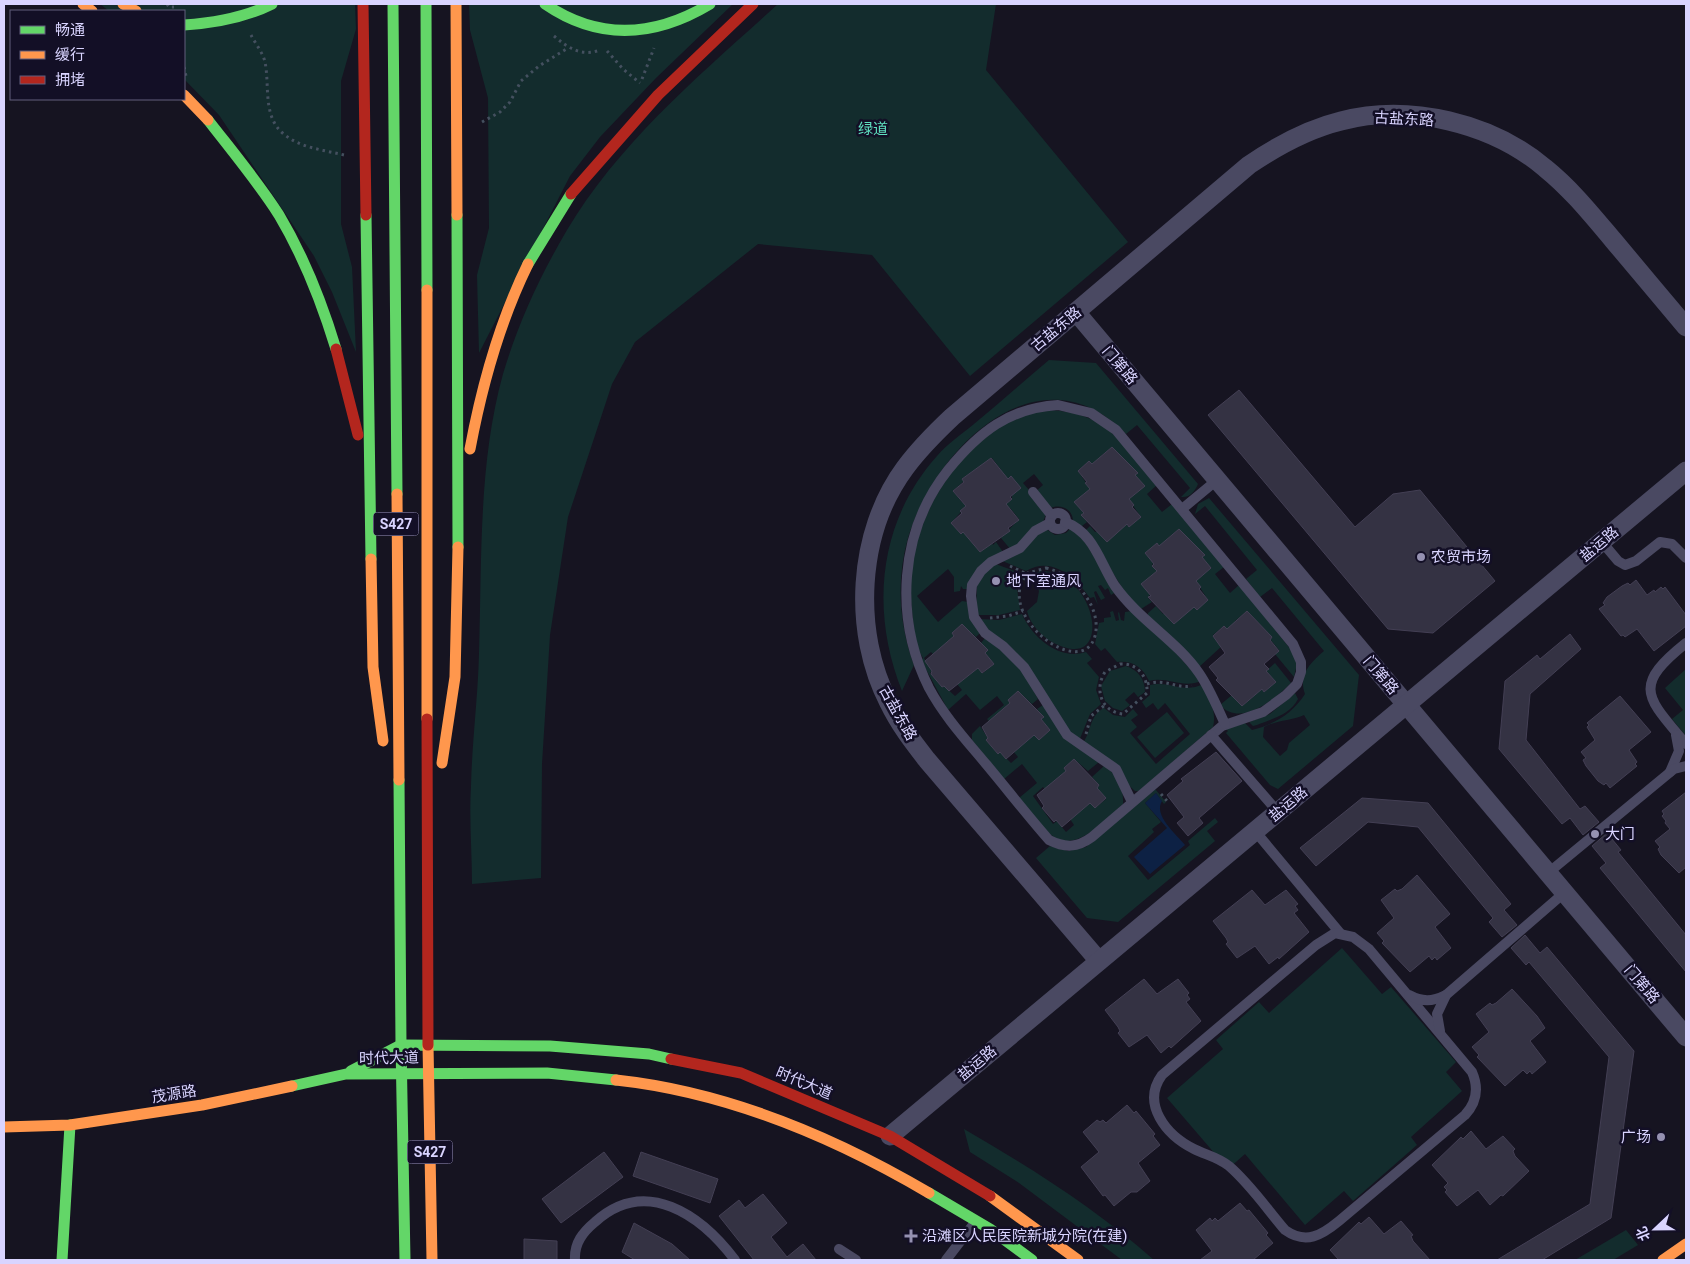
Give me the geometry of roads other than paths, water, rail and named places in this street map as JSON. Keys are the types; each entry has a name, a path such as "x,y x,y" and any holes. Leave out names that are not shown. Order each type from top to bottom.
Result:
{"main road":[{"path":"123,4 134,10"},
{"path":"185,25 209,24 239,17 272,4"},
{"path":"363,4 373,667 385,752"},
{"name":"S427","path":"393,4 398,847 405,1260"},
{"name":"S427","path":"426,4 428,1045 432,1260"},
{"path":"428,846 455,677 459,515 456,4"},
{"path":"545,4 577,22 615,31 652,29 682,19 710,4"},
{"path":"459,515 487,369 503,319 528,262 571,194 611,144 669,83 753,4"},
{"path":"185,97 208,120 253,178 282,223 315,286 335,343 352,406 371,496"},
{"path":"388,771 398,847"},
{"name":"时代大道","path":"346,1074 401,1045 550,1046 649,1054 741,1073 890,1136 1004,1204 1078,1260"},
{"name":"时代大道","path":"346,1074 547,1073 651,1084 734,1102 874,1161 976,1220 1032,1260"},
{"name":"茂源路","path":"4,1127 70,1125 202,1105 346,1074"},
{"path":"62,1260 70,1125"},
{"path":"1663,1260 1686,1244"}],"street":[{"name":"古盐东路","path":"1099,961 927,760 904,729 888,702 876,672 864,613 864,585 877,523 904,469 924,444 1249,165 1273,149 1341,120 1400,116 1426,117 1482,130 1513,146 1544,167 1573,193 1686,327"},
{"name":"门第路","path":"1076,312 1686,1037"},
{"name":"盐运路","path":"890,1136 1686,471"}],"lane":[{"path":"1044,406 1070,407 1103,420 1126,441 1182,509 1294,644 1301,662 1297,684 1270,708 1225,724 1084,843 1068,846 1049,840 950,721 930,689 916,658 908,621 906,581 908,559 926,506 955,462 1001,420 1017,412 1044,406"},
{"path":"1182,509 1217,480"},
{"path":"1033,492 1051,519"},
{"path":"1132,802 1116,769 1079,744 1060,727 1041,691 1024,667 1003,646 985,633 974,617 971,596 972,585 981,571 993,560 1020,548 1035,531 1060,514 1064,517 1065,522 1083,531 1109,576 1126,599 1151,626 1176,646 1204,680 1225,724"},
{"path":"1602,542 1618,561 1625,565 1636,562 1660,542 1672,544 1686,558"},
{"path":"1686,643 1657,670 1651,687 1652,698 1656,708 1686,744"},
{"path":"1670,772 1679,751 1674,730"},
{"path":"1211,735 1278,812"},
{"path":"1548,874 1670,772 1686,766"},
{"path":"1255,832 1340,933"},
{"path":"1443,1037 1437,1024 1437,1014 1446,996 1564,892"},
{"path":"1335,933 1340,933 1353,936 1362,942 1443,1037 1472,1072 1476,1081 1476,1096 1471,1109 1339,1221 1316,1237 1305,1239 1289,1233 1226,1164 1215,1156 1195,1149 1176,1136 1158,1115 1153,1104 1155,1087 1162,1075 1316,945 1335,933"},
{"path":"1406,993 1423,1001 1446,996"},
{"path":"575,1260 574,1252 582,1233 606,1212 628,1202 659,1201 684,1212 719,1238 735,1260"},
{"path":"946,1260 976,1220"},
{"path":"839,1249 856,1260"}],"water":[{"path":"1156,793 1162,801 1160,806 1163,818 1185,845 1150,874 1134,857 1167,828 1145,803"}],"place":[{"name":"农贸市场","path":"1421,557"},
{"name":"地下室通风","path":"996,581"},
{"name":"大门","path":"1595,834"},
{"name":"广场","path":"1661,1137"},
{"name":"沿滩区人民医院新城分院(在建)","path":"911,1236"}],"park label":[{"name":"绿道","path":"873,129"}]}
